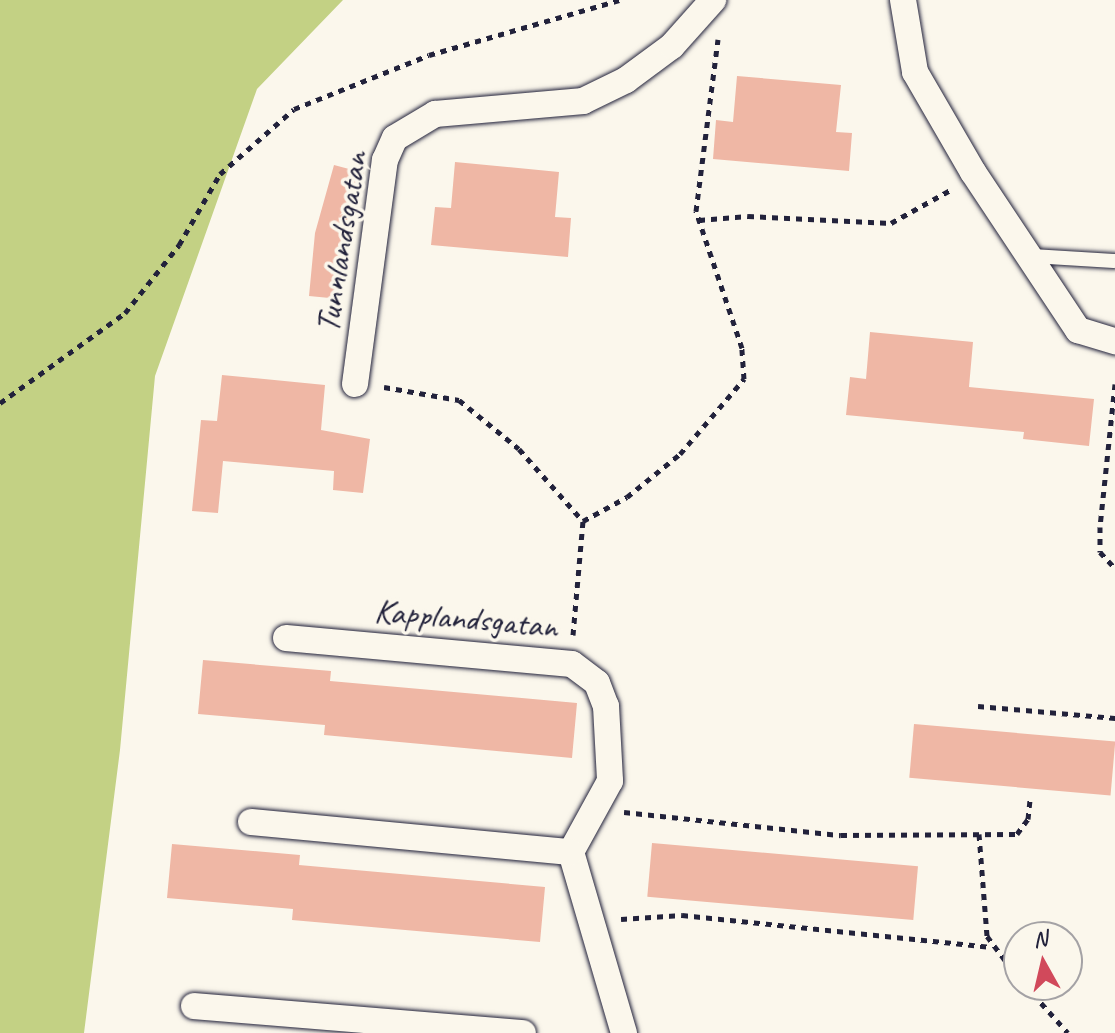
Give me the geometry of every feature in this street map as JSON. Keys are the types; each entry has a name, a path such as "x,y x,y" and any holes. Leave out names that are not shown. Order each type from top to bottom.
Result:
{"street":[{"path":"903,0 915,72 973,172 1078,330 1115,341"},
{"name":"Tunnlandsgatan","path":"355,384 385,160 395,138 435,114 583,101 626,80 672,46 708,5"},
{"name":"Kapplandsgatan","path":"286,638 572,664 597,683 606,706 610,781 571,852"},
{"path":"251,822 571,852 624,1033"},
{"path":"194,1006 523,1033"}],"lane":[{"path":"1031,256 1115,261"}],"path":[{"path":"0,403 125,313 179,245 220,174 294,109 429,55 619,0"},
{"path":"583,521 627,497 680,454 744,379 742,348 699,220 707,110 721,50 708,5"},
{"path":"699,220 748,216 891,223 919,212 973,172"},
{"path":"355,384 459,400 519,449 583,521 572,664"},
{"path":"1115,384 1100,527 1100,552 1115,568"},
{"path":"978,706 1115,718"},
{"path":"595,809 841,835 1017,834 1028,819 1030,800"},
{"path":"979,834 991,947 1003,961"},
{"path":"594,928 647,914 682,915 991,947"},
{"path":"1039,1001 1068,1033"}],"green space":[{"path":"0,0 343,0 257,89 155,376 120,750 84,1033 0,1033"}],"building":[{"path":"737,76 841,85 836,132 852,133 849,171 713,159 716,120 733,122"},
{"path":"455,162 559,172 555,217 571,218 568,257 431,245 435,207 451,208"},
{"path":"334,165 364,173 348,236 340,299 309,296 315,233"},
{"path":"870,332 973,342 969,387 1094,399 1089,446 1023,439 1024,432 846,415 850,377 866,379"},
{"path":"222,375 325,385 321,430 370,439 363,493 333,490 334,471 223,461 218,513 192,511 201,420 217,421"},
{"path":"203,660 331,671 330,681 577,703 572,758 324,735 325,725 198,714"},
{"path":"914,724 1115,742 1111,795 909,778"},
{"path":"652,843 918,866 913,920 647,897"},
{"path":"172,844 300,855 299,865 545,887 540,942 292,920 293,909 167,898"}]}
